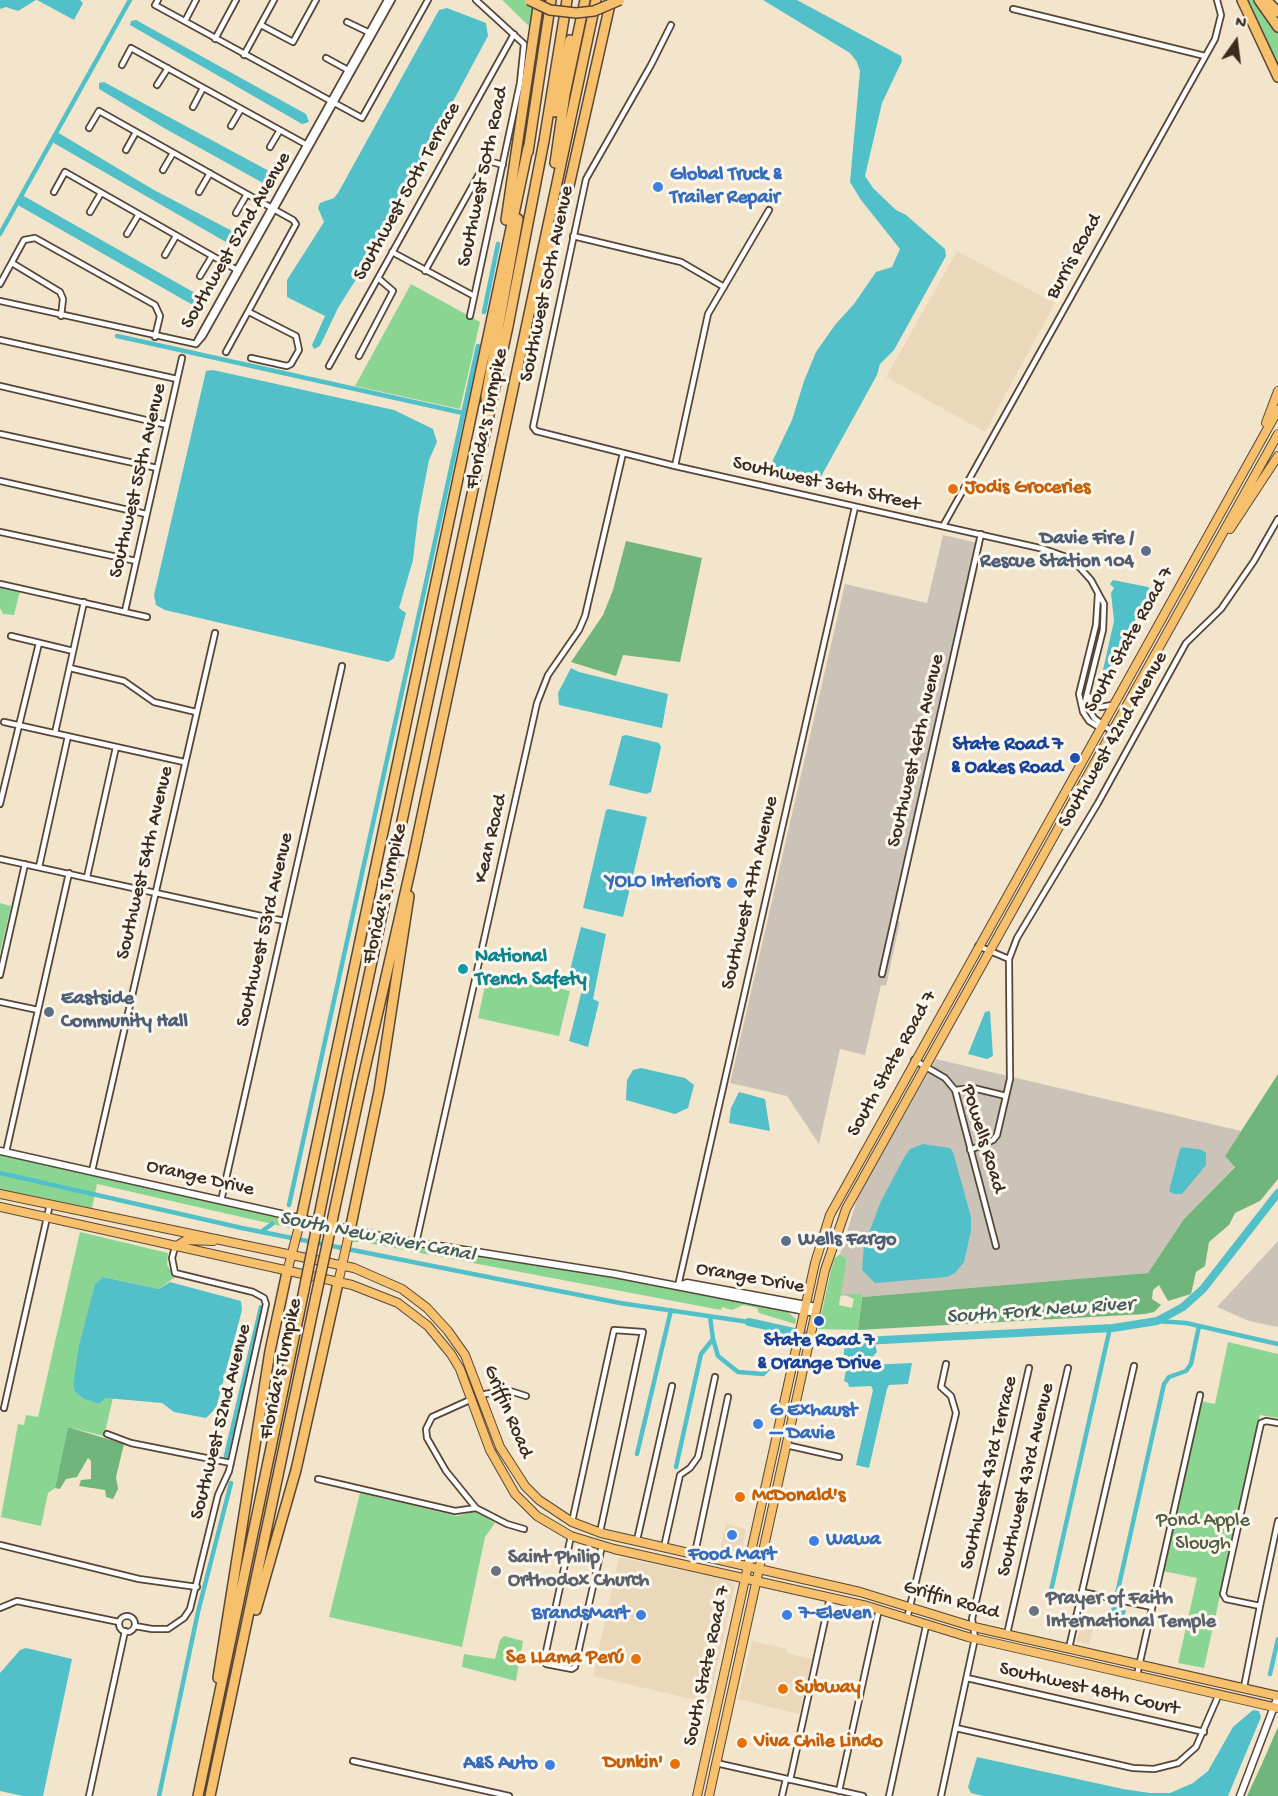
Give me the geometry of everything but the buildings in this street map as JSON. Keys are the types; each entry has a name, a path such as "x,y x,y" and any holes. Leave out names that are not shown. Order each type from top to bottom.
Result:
{"highway":[{"path":"529,0 550,10 576,13 594,11 620,0"},
{"path":"491,313 539,0"},
{"path":"488,421 486,396 505,298 551,0"},
{"name":"Florida's Turnpike","path":"198,1796 488,421 544,141 567,0"},
{"path":"544,141 554,117 579,0"},
{"path":"553,196 555,160 562,116 585,0"},
{"name":"Florida's Turnpike","path":"210,1796 596,0"},
{"path":"521,356 554,248 611,0"},
{"path":"1242,0 1278,76"},
{"path":"1258,0 1278,27"},
{"path":"1266,0 1278,12"},
{"path":"301,1219 438,580 491,313 528,148"},
{"path":"350,1230 379,1091 411,867"},
{"path":"216,1714 217,1681 273,1333 286,1272"},
{"path":"242,1648 255,1613 296,1470 338,1283"}],"main road":[{"path":"1257,447 1278,391"},
{"name":"South State Road 7","path":"697,1796 746,1565 824,1232 852,1170 1278,410"},
{"name":"South State Road 7","path":"709,1796 816,1310 833,1244 854,1193 1278,434"},
{"path":"1201,570 1278,456"},
{"path":"1042,832 1045,840 1043,852"},
{"path":"852,1170 855,1179 854,1193"},
{"name":"Griffin Road","path":"0,1194 343,1262 402,1289 427,1308 448,1331 465,1355 500,1447 512,1468 539,1500 572,1522 600,1532 860,1592 974,1627 1278,1696"},
{"name":"Griffin Road","path":"0,1207 338,1283 384,1296 428,1326 451,1354 490,1450 515,1494 537,1516 571,1536 602,1546 879,1609 926,1626 975,1638 1276,1707"},
{"path":"286,1272 294,1251 301,1219"},
{"path":"165,1228 172,1236 175,1246 186,1240 229,1241"},
{"path":"338,1283 350,1230"},
{"path":"778,1423 780,1436 786,1445"},
{"path":"708,1745 710,1756 716,1763"},
{"path":"704,1762 713,1778"}],"street":[{"path":"185,21 196,0"},
{"path":"214,39 236,0"},
{"path":"244,55 274,0"},
{"path":"261,25 293,42 316,0"},
{"name":"Southwest 52nd Avenue","path":"155,337 195,344 203,336 387,0"},
{"name":"Southwest 52nd Avenue","path":"370,33 392,0"},
{"path":"157,2 214,39 362,118 428,0"},
{"path":"476,0 514,34"},
{"name":"Burris Road","path":"943,526 1205,56 1220,27 1221,15 1217,0"},
{"path":"1013,9 1205,56"},
{"path":"347,22 370,33"},
{"name":"Southwest 50th Avenue","path":"533,427 586,179 651,65 671,25"},
{"name":"Southwest 50th Road","path":"470,316 520,83 524,44 514,34"},
{"name":"Southwest 50th Terrace","path":"329,366 514,34"},
{"path":"122,65 131,48 307,145"},
{"path":"326,58 349,71"},
{"path":"157,85 168,68"},
{"path":"193,106 203,88"},
{"path":"231,126 241,108"},
{"path":"89,129 99,111 296,224 226,352"},
{"path":"270,147 280,130"},
{"path":"126,150 136,132"},
{"path":"163,170 173,153"},
{"path":"426,271 483,167 492,162 502,165"},
{"path":"54,192 65,172 238,270"},
{"path":"199,192 210,173"},
{"path":"90,212 101,193"},
{"path":"236,213 247,194"},
{"path":"675,466 708,314 769,210"},
{"path":"128,234 139,214"},
{"path":"165,255 176,236"},
{"path":"573,236 681,262 723,287"},
{"path":"0,284 24,240 35,238 155,305 160,316 155,337 0,301"},
{"path":"392,252 474,296"},
{"path":"200,276 212,256"},
{"path":"12,263 60,292 63,299 62,316"},
{"path":"359,356 393,291 378,278"},
{"path":"249,312 296,336 299,350 291,364 286,366 251,358"},
{"path":"0,340 177,379"},
{"name":"Southwest 55th Avenue","path":"125,611 182,358"},
{"path":"0,386 167,424"},
{"name":"Southwest 36th Street","path":"533,427 536,431 675,466 1056,551 1072,559 1091,580 1105,612 1087,691"},
{"path":"0,434 157,468"},
{"name":"Kean Road","path":"416,1243 537,703 548,675 579,630 585,616 623,453"},
{"path":"0,481 146,514"},
{"name":"Southwest 47th Avenue","path":"678,1286 855,507"},
{"name":"Southwest 42nd Avenue","path":"1009,959 1017,938 1098,802 1186,643 1221,609 1254,561 1278,519"},
{"path":"0,532 136,561"},
{"name":"Southwest 46th Avenue","path":"882,974 981,534"},
{"path":"0,584 147,616"},
{"path":"1098,594 1093,638 1079,694 1080,704 1089,720 1111,731"},
{"path":"55,733 84,602"},
{"name":"Southwest 54th Avenue","path":"92,1171 215,633"},
{"path":"11,636 73,651"},
{"path":"1093,638 1098,649"},
{"path":"0,804 39,643"},
{"name":"Southwest 53rd Avenue","path":"221,1201 342,666"},
{"path":"70,668 124,681 154,702 196,712"},
{"path":"1087,691 1093,705 1101,707 1113,705"},
{"path":"1087,691 1087,707 1101,726"},
{"path":"4,722 184,762"},
{"path":"39,867 68,736"},
{"path":"87,877 116,747"},
{"path":"0,859 284,921"},
{"path":"0,975 25,864"},
{"path":"3,1151 69,873"},
{"path":"970,1150 993,1140 997,1135 1006,1096 1012,1050 1009,959 978,946"},
{"path":"0,1002 38,1010"},
{"name":"Powells Road","path":"914,1060 945,1078 955,1090 996,1246"},
{"path":"955,1090 973,1088 1006,1096"},
{"name":"Orange Drive","path":"3,1151 416,1243 678,1286 686,1290 734,1299 816,1310"},
{"path":"4,1408 50,1204"},
{"name":"Southwest 52nd Avenue","path":"135,1626 161,1630 177,1624 190,1609 218,1495 231,1463 266,1304 264,1298 253,1292 175,1273 172,1258 175,1246"},
{"name":"Orange Drive","path":"678,1286 687,1283 746,1293 805,1308"},
{"path":"734,1299 746,1293"},
{"path":"572,1522 614,1330 620,1328 645,1335 600,1532"},
{"path":"907,1619 956,1413 951,1396 941,1387 946,1364"},
{"path":"1069,1648 1134,1366"},
{"name":"Southwest 43rd Terrace","path":"941,1796 975,1638 972,1619 1029,1368"},
{"name":"Southwest 43rd Avenue","path":"1007,1634 1068,1368"},
{"path":"664,1547 680,1475 690,1468 698,1457 715,1377"},
{"path":"637,1540 672,1386"},
{"path":"524,1529 507,1524 476,1508 446,1471 427,1438 426,1429 432,1417 480,1395 507,1390 526,1396"},
{"path":"1137,1675 1200,1395"},
{"path":"696,1553 728,1397"},
{"path":"1260,1606 1226,1599 1223,1594 1261,1423 1266,1421 1278,1423"},
{"path":"107,1434 131,1443 231,1463"},
{"path":"786,1445 839,1457"},
{"path":"318,1479 455,1511 476,1508"},
{"path":"1244,1687 1278,1521"},
{"path":"571,1536 544,1661 546,1664 572,1669 575,1667 602,1546"},
{"path":"0,1545 139,1579 197,1587"},
{"path":"1082,1592 1152,1607"},
{"path":"783,1796 830,1597"},
{"path":"0,1608 17,1601 119,1622"},
{"path":"839,1791 879,1609"},
{"path":"119,1622 123,1617 129,1616 134,1620 135,1626 125,1632"},
{"path":"119,1622 125,1632"},
{"path":"889,1796 926,1626"},
{"path":"89,1796 125,1632"},
{"name":"Southwest 48th Court","path":"967,1678 1204,1732"},
{"path":"956,1728 1132,1768 1154,1769 1178,1763 1196,1748 1220,1694"},
{"path":"1240,1796 1276,1707 1278,1696"},
{"path":"353,1761 509,1796"},
{"path":"716,1763 863,1796"}],"shaded area":[{"path":"957,251 1055,303 985,432 886,377"},
{"path":"943,535 983,544 898,921 900,922 886,986 881,985 865,1055 840,1049 819,1144 787,1096 730,1083 845,584 927,603"},
{"path":"936,1059 1241,1131 1225,1156 1235,1166 1184,1219 1148,1273 862,1297 862,1294 840,1296 847,1259 840,1254 858,1196"},
{"path":"1278,1241 1278,1327 1249,1321 1217,1307"},
{"path":"726,1524 746,1529 742,1549 732,1556 719,1553"},
{"path":"619,1557 732,1581 735,1585 709,1703 593,1676"},
{"path":"1084,1612 1096,1614 1089,1645 1077,1642"},
{"path":"752,1641 787,1649 787,1653 812,1659 799,1714 738,1699"}],"green space":[{"path":"502,0 536,0 530,27"},
{"path":"1245,0 1254,0 1278,32 1278,70"},
{"path":"411,284 480,322 460,409 355,386"},
{"path":"626,541 702,558 680,662 623,655 616,676 571,662 603,615 613,590"},
{"path":"0,586 20,591 14,615 3,614 0,608"},
{"path":"0,903 11,906 0,953"},
{"path":"488,972 570,991 559,1036 478,1018"},
{"path":"1278,1074 1278,1179 1260,1201 1235,1213 1229,1225 1209,1242 1205,1266 1196,1272 1191,1294 1168,1301 1159,1285 1153,1290 1152,1299 1161,1305 1154,1312 1145,1314 858,1330 862,1297 1148,1273 1184,1219 1235,1167 1225,1156"},
{"path":"0,1153 290,1221 294,1229 97,1184 92,1208 0,1189"},
{"path":"80,1232 168,1253 167,1265 175,1277 159,1289 103,1277 95,1284 73,1385 75,1392 84,1399 99,1404 106,1398 113,1398 104,1436 68,1427 55,1488 48,1493 41,1526 1,1517 18,1424 24,1425 26,1415 38,1417"},
{"path":"354,1238 565,1269 785,1310 796,1319 795,1324 759,1313 757,1308 743,1305 732,1310 722,1307 721,1310 362,1242 352,1242"},
{"path":"840,1254 847,1259 839,1305 852,1308 854,1299 843,1294 862,1294 858,1330 818,1329 831,1270 835,1258"},
{"name":"Pond Apple Slough","path":"1228,1342 1278,1354 1278,1418 1260,1415 1204,1668 1178,1663 1197,1578 1163,1571 1201,1401 1215,1404"},
{"path":"68,1427 124,1444 116,1477 118,1489 113,1499 106,1497 105,1490 79,1486 81,1480 91,1479 91,1461 88,1458 77,1477 66,1479 60,1489 55,1488"},
{"path":"360,1493 457,1516 475,1511 495,1523 485,1537 462,1647 329,1617"},
{"path":"504,1636 523,1641 516,1681 462,1667 464,1654 495,1659 500,1640"},
{"path":"1278,1727 1278,1796 1247,1796 1261,1766"}],"water":[{"path":"0,0 36,0 18,11 6,7 0,9"},
{"path":"37,0 80,0 83,3 74,20"},
{"path":"763,0 797,0 901,56 902,61 882,103 865,176 873,188 896,210 906,215 945,249 946,256 894,350 880,364 877,375 818,482 814,484 776,477 771,472 773,460 792,420 816,352 876,272 892,267 900,249 861,200 850,182 860,71 857,62 850,53"},
{"path":"447,8 486,23 488,36 367,262 338,308 320,346 314,349 312,345 325,316 287,297 287,280 324,222 318,208 320,203 334,198 338,193 439,10"},
{"path":"136,20 306,114 309,122 302,124 130,25 131,21"},
{"path":"104,82 269,171 270,179 263,183 164,128 99,89 99,83"},
{"path":"57,132 154,190 236,233 238,241 231,245 52,142"},
{"path":"22,195 202,297 205,305 202,309 198,308 16,204"},
{"path":"213,370 394,410 433,429 437,442 429,460 418,517 413,560 399,608 406,613 394,658 388,662 165,610 156,605 154,595 206,371"},
{"path":"1113,580 1148,587 1151,591 1109,669 1103,670 1114,621 1111,593 1114,588 1110,584"},
{"path":"571,668 668,694 662,728 559,705 558,693"},
{"path":"622,736 659,743 661,747 651,792 646,794 609,785"},
{"path":"606,810 647,817 623,917 583,908"},
{"path":"581,927 606,934 593,999 599,1002 588,1047 569,1041 583,986 567,982"},
{"path":"990,1011 993,1056 987,1059 968,1054 985,1012"},
{"path":"641,1068 685,1078 694,1085 688,1108 675,1114 626,1100 627,1080 633,1070"},
{"path":"739,1092 765,1099 770,1131 729,1123 731,1108"},
{"path":"923,1144 950,1148 953,1152 971,1217 971,1231 964,1262 955,1273 947,1277 875,1283 862,1270 864,1246 881,1201 905,1156 910,1149"},
{"path":"1183,1147 1202,1150 1206,1153 1206,1165 1182,1194 1174,1194 1169,1191 1180,1149"},
{"path":"103,1277 159,1289 170,1282 241,1301 242,1310 216,1408 206,1418 174,1412 162,1403 106,1398 99,1404 84,1399 75,1392 73,1385 79,1346 95,1284"},
{"path":"845,1340 875,1344 877,1352 867,1362 869,1365 912,1363 908,1384 889,1385 887,1389 869,1468 856,1465 873,1390 871,1386 849,1387 844,1381 847,1365 843,1363"},
{"path":"1112,1606 1118,1606 1126,1611 1121,1626 1116,1629 1109,1627 1108,1623"},
{"path":"26,1648 72,1659 43,1796 23,1796 0,1791 0,1673 20,1650"},
{"path":"1253,1710 1259,1711 1261,1717 1228,1796 983,1796 971,1793 968,1787 977,1757 1123,1789 1170,1793 1193,1783 1208,1771 1233,1727"}],"waterway":[{"path":"0,234 130,0"},
{"path":"484,312 498,244"},
{"path":"117,336 463,413"},
{"path":"289,1205 478,346"},
{"name":"South New River Canal","path":"0,1173 242,1228 498,1279 620,1303 749,1322"},
{"name":"South Fork New River","path":"749,1322 825,1339 864,1341 1113,1328 1157,1321 1183,1307 1203,1289 1278,1193"},
{"path":"261,1232 272,1224"},
{"path":"226,1456 261,1307"},
{"path":"637,1454 671,1310"},
{"path":"676,1467 701,1354 713,1339 710,1316"},
{"path":"1157,1321 1186,1323 1278,1344"},
{"path":"1117,1594 1164,1384 1169,1377 1186,1371 1191,1364 1199,1326"},
{"path":"1048,1604 1110,1328"},
{"path":"713,1339 718,1356 738,1372 763,1374 778,1359"},
{"path":"159,1796 198,1612 231,1483"},
{"path":"1270,1674 1278,1639"}],"place":[{"name":"Global Truck & Trailer Repair","path":"658,187"},
{"name":"Jodis Groceries","path":"953,489"},
{"name":"Davie Fire / Rescue Station 104","path":"1146,551"},
{"name":"State Road 7 & Oakes Road","path":"1075,758"},
{"name":"YOLO Interiors","path":"732,883"},
{"name":"National Trench Safety","path":"463,969"},
{"name":"Eastside Community Hall","path":"49,1012"},
{"name":"Wells Fargo","path":"786,1241"},
{"name":"State Road 7 & Orange Drive","path":"819,1321"},
{"name":"G Exhaust – Davie","path":"758,1424"},
{"name":"McDonald's","path":"740,1497"},
{"name":"Food Mart","path":"732,1535"},
{"name":"Wawa","path":"814,1541"},
{"name":"Saint Philip Orthodox Church","path":"496,1571"},
{"name":"Prayer of Faith International Temple","path":"1034,1611"},
{"name":"BrandsMart","path":"641,1615"},
{"name":"7-Eleven","path":"787,1615"},
{"name":"Se LLama Perú","path":"636,1659"},
{"name":"Subway","path":"783,1689"},
{"name":"Viva Chile Lindo","path":"742,1743"},
{"name":"Dunkin'","path":"675,1764"},
{"name":"A&S Auto","path":"550,1765"}]}
